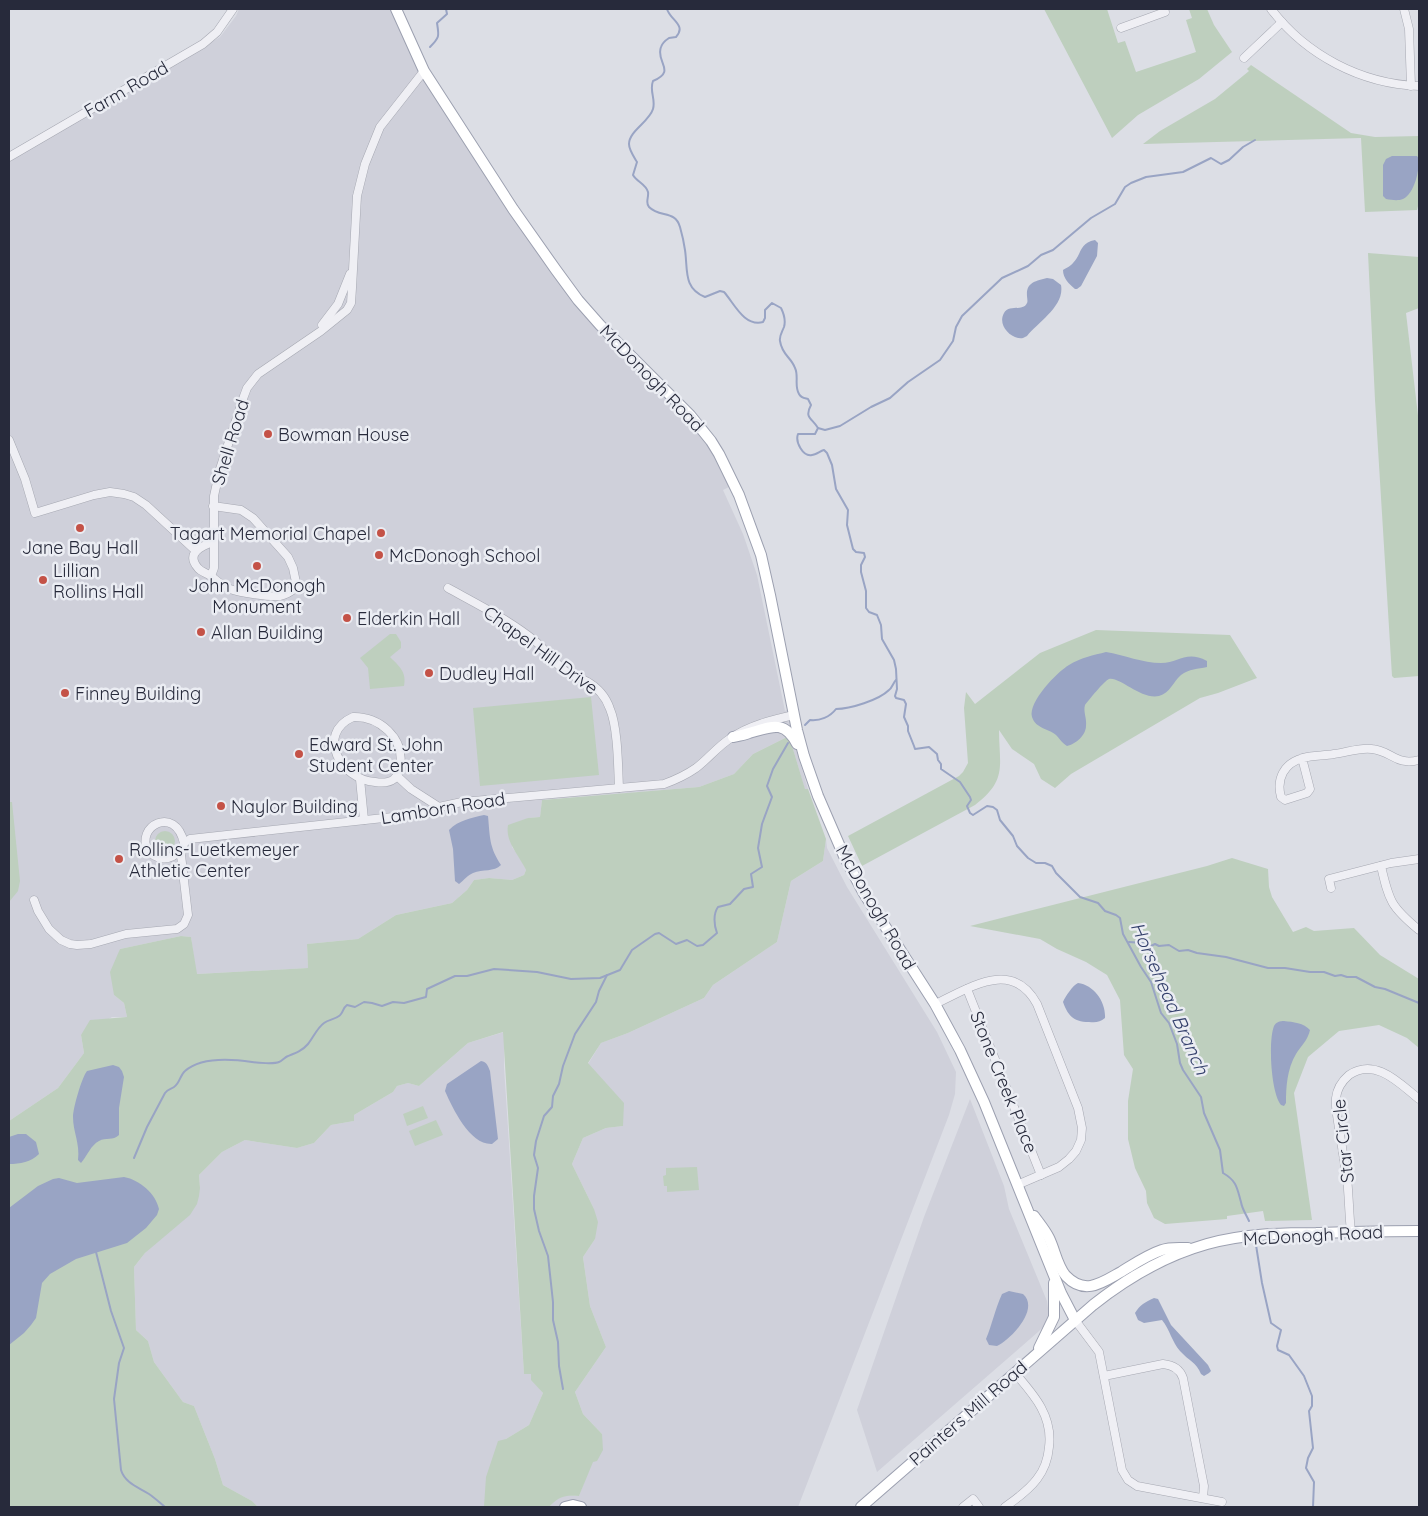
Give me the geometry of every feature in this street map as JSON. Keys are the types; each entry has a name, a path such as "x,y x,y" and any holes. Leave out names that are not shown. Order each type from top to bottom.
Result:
{"main road":[{"name":"McDonogh Road","path":"396,9 424,71 513,209 578,300 600,325 690,415 719,454 739,495 760,556 804,756 831,827 853,874 935,1004 970,1072 1060,1292 1075,1320 1093,1304 1130,1278 1166,1259 1196,1248 1238,1238 1267,1234 1419,1231"},
{"path":"733,737 766,728 780,727 792,735 804,756"},
{"path":"1024,1201 1049,1237 1064,1273 1073,1282 1084,1286 1101,1284 1160,1251 1171,1248 1196,1248"},
{"path":"1036,1353 1054,1317 1054,1275"},
{"name":"Painters Mill Road","path":"861,1507 1075,1320"},
{"path":"565,1507 573,1505 581,1507"}],"street":[{"name":"Farm Road","path":"9,157 203,44 217,32 233,9"},
{"path":"1121,28 1165,12 1164,9"},
{"path":"1271,9 1296,37 1326,59 1343,68 1375,79 1415,86 1409,29 1404,9"},
{"path":"1244,58 1282,22"},
{"name":"Shell Road","path":"211,576 214,568 213,506 215,489 239,408 247,388 258,374 309,339 328,319 338,304 353,265 356,196 365,164 380,126 424,71"},
{"path":"9,440 36,513 94,495 110,492 124,494 134,497 146,505 196,551"},
{"path":"213,506 241,510 253,518 288,557 293,568 297,587 288,594 280,596 242,592 218,583 198,568 194,557 199,547 213,542"},
{"name":"Chapel Hill Drive","path":"448,588 512,625 535,641 572,676 596,687 610,709 615,738 619,788"},
{"name":"Lamborn Road","path":"183,845 190,838 430,813 439,807 462,802 664,784 680,778 696,768 733,737 755,726 794,715"},
{"path":"364,716 375,720 388,729 395,740 400,754 400,767 397,776 393,780 383,783 368,782 350,773 343,766 335,748 335,735 338,728 345,721 353,717 364,716"},
{"path":"1302,758 1310,789 1307,794 1285,800 1282,797 1280,786 1282,773 1290,764 1302,758 1370,748 1386,753 1400,761 1419,760"},
{"path":"397,776 411,789 439,807"},
{"path":"360,779 364,820"},
{"path":"34,900 49,930 61,940 70,944 84,946 126,934 177,929 184,924 188,915 181,855 183,845 181,832 171,823 162,822 154,825 146,836 146,845 151,853 162,859 171,858 178,853 183,845"},
{"path":"1331,888 1329,879 1404,860 1419,859"},
{"path":"1381,866 1391,901 1401,915 1419,930"},
{"path":"935,1004 966,989 997,979 1016,982 1032,995 1078,1108 1082,1128 1081,1140 1076,1151 1069,1159 1059,1167 1017,1184"},
{"name":"Stone Creek Place","path":"966,989 1042,1175"},
{"name":"Star Circle","path":"1351,1232 1349,1196 1336,1105 1338,1089 1347,1077 1354,1073 1373,1069 1389,1075 1419,1099"},
{"path":"1075,1320 1099,1352 1122,1470 1128,1480 1138,1486 1222,1502"},
{"path":"1104,1376 1163,1364 1170,1364 1179,1371 1183,1378 1204,1486 1203,1498"},
{"path":"1005,1507 1038,1479 1048,1456 1050,1441 1046,1417 1032,1393 1015,1373"},
{"path":"963,1507 973,1499 979,1507"}],"shaded area":[{"name":"McDonogh School","path":"239,9 392,9 412,58 429,87 530,240 686,416 706,441 723,470 731,486 723,490 743,534 757,575 785,711 787,710 795,746 808,789 805,790 793,749 787,737 753,754 734,774 699,787 542,800 540,817 528,818 512,847 526,870 524,875 512,880 489,878 474,880 467,890 452,903 396,915 358,939 307,944 308,968 196,974 191,937 181,936 120,949 114,995 124,1003 127,1017 112,1017 81,1035 84,1053 58,1088 9,1121 9,162 99,108 119,102 130,91 220,37"},
{"path":"826,839 827,848 847,887 937,1032 956,1072 955,1094 949,1115 798,1507 549,1507 556,1499 567,1495 579,1496 602,1434 583,1414 575,1392 606,1347 590,1306 583,1257 595,1239 594,1209 572,1164 583,1138 606,1128 623,1126 588,1064 601,1043 628,1033 704,998 713,985 777,942 791,881 823,861"},
{"path":"504,1032 504,1067 524,1374 531,1374 532,1380 543,1393 529,1425 506,1439 485,1507 258,1507 252,1501 223,1485 194,1406 183,1402 154,1362 148,1341 136,1330 134,1267 200,1188 199,1175 222,1152 245,1140 297,1148 314,1143 331,1125 354,1121 354,1115 393,1092 397,1086 408,1083 419,1086 468,1043"},
{"path":"970,1099 1004,1186 1009,1209 1047,1301 1049,1315 1038,1332 877,1472 857,1410 924,1217"}],"green space":[{"path":"1044,9 1107,9 1118,43 1125,41 1136,72 1196,52 1186,20 1192,18 1189,9 1207,9 1214,25 1232,52 1199,79 1138,115 1112,138"},
{"path":"1251,65 1351,133 1375,137 1419,136 1419,202 1417,210 1365,212 1361,138 1143,144 1160,131 1215,99 1249,71 1247,69"},
{"path":"1368,253 1419,257 1419,308 1406,313 1419,424 1419,676 1394,678 1392,676"},
{"path":"1096,630 1230,635 1257,678 1200,698 1071,774 1055,788 1041,779 1034,764 1012,749 999,730 999,771 993,788 986,796 975,805 862,866 848,836 959,776 963,772 968,763 964,708 966,692 975,704 1040,653"},
{"path":"390,634 396,634 401,642 401,648 390,657 403,673 404,686 370,689 368,668 360,658"},
{"path":"591,697 599,775 480,786 473,708"},
{"path":"787,737 793,749 805,789 808,789 826,839 823,861 791,881 777,942 713,985 704,998 628,1033 601,1043 588,1063 624,1103 623,1126 606,1128 583,1138 572,1164 594,1209 598,1222 595,1239 583,1257 590,1306 606,1347 575,1392 583,1414 602,1434 603,1450 597,1461 593,1462 579,1496 562,1497 549,1507 484,1506 486,1477 498,1441 506,1439 529,1425 543,1393 531,1380 531,1374 524,1374 503,1032 468,1043 419,1086 408,1083 397,1086 393,1092 354,1115 354,1121 331,1125 314,1143 297,1148 245,1140 222,1152 199,1175 199,1196 197,1204 190,1215 145,1253 134,1267 136,1330 148,1341 154,1362 183,1402 194,1406 223,1485 252,1501 258,1507 9,1507 9,1121 58,1088 84,1053 81,1035 90,1020 127,1017 124,1003 114,995 110,972 120,949 181,936 191,937 197,974 308,968 307,944 358,939 396,915 452,903 467,890 474,880 489,878 512,880 524,875 526,870 511,843 508,825 528,818 540,817 542,800 699,787 734,774 753,754"},
{"path":"9,802 12,802 20,881 18,891 9,902"},
{"path":"165,831 172,834 175,841 172,848 165,851 158,848 155,841 158,834"},
{"path":"1232,858 1268,869 1269,887 1272,897 1293,932 1306,927 1314,931 1354,928 1380,955 1419,979 1419,1048 1407,1038 1379,1025 1339,1031 1308,1057 1294,1093 1312,1220 1265,1221 1263,1211 1227,1216 1227,1219 1165,1224 1154,1218 1147,1203 1146,1191 1135,1168 1128,1139 1128,1101 1133,1069 1124,1055 1120,1000 1107,975 1086,962 1040,939 970,926"},
{"path":"423,1106 428,1118 407,1126 403,1114"},
{"path":"436,1120 443,1135 415,1146 409,1131"},
{"path":"697,1167 699,1190 667,1192 663,1176 666,1175 666,1168"}],"water":[{"path":"1392,156 1417,156 1419,159 1417,175 1411,192 1401,200 1386,199 1383,196 1383,165 1386,159"},
{"path":"1095,240 1098,243 1097,256 1081,286 1075,289 1065,278 1063,270 1076,260 1083,246"},
{"path":"1047,278 1053,279 1061,285 1059,300 1050,313 1027,336 1023,338 1014,337 1004,327 1002,318 1004,313 1009,309 1025,306 1027,291 1030,285"},
{"path":"1106,652 1154,663 1188,657 1200,658 1207,661 1207,667 1184,673 1163,695 1159,696 1145,695 1113,679 1107,680 1085,705 1086,729 1082,736 1067,746 1056,735 1036,724 1032,717 1034,704 1044,688 1064,669 1082,659"},
{"path":"488,816 492,847 501,865 495,869 473,873 459,884 455,881 453,849 449,830 470,818"},
{"path":"1078,983 1089,987 1098,995 1105,1012 1105,1018 1098,1022 1084,1022 1072,1017 1067,1011 1063,1002 1067,994"},
{"path":"1278,1022 1302,1024 1310,1030 1291,1066 1284,1106 1281,1105 1275,1090 1271,1043 1274,1026"},
{"path":"481,1061 486,1063 490,1071 498,1139 492,1144 476,1139 463,1125 445,1091 447,1084"},
{"path":"113,1065 119,1067 124,1077 119,1108 119,1135 96,1143 81,1163 78,1160 73,1117 80,1086 87,1071"},
{"path":"26,1134 36,1142 39,1154 25,1162 9,1164 9,1137"},
{"path":"124,1177 136,1181 151,1193 159,1209 157,1215 146,1228 127,1243 76,1259 50,1274 42,1283 36,1318 24,1333 9,1345 9,1208 38,1186 53,1179 59,1178 77,1183"},
{"path":"1009,1291 1023,1294 1027,1300 1028,1307 1026,1315 1022,1323 1003,1342 997,1346 989,1345 986,1339 997,1305 1002,1294"},
{"path":"1154,1298 1158,1299 1171,1325 1208,1365 1211,1371 1209,1373 1204,1376 1201,1374 1195,1364 1180,1351 1162,1320 1144,1323 1138,1320 1135,1313 1137,1310"}],"waterway":[{"path":"430,47 437,38 437,23 447,14 446,9"},
{"name":"Horsehead Branch","path":"667,9 680,29 676,37 669,38 662,46 660,52 664,74 653,81 653,109 648,118 630,139 630,149 637,162 633,175 647,189 647,204 649,207 675,218 678,222 684,244 688,278 693,289 705,297 720,291 724,292 745,318 756,323 763,322 765,310 772,303 781,308 785,322 780,337 781,346 795,368 798,391 803,398 808,399 811,405 808,413 818,428 815,434 798,434 799,445 809,455 824,450 832,465 836,489 848,510 847,525 853,549 856,552 864,553 865,557 861,565 861,572 866,591 866,608 869,612 877,615 881,625 882,639 894,660 897,689 895,696 904,700 906,704 904,717 915,749 929,747 937,754 941,769 960,782 970,797 971,800 967,806 970,813 973,815 987,806 993,807 997,810 1000,820 1013,836 1017,846 1028,858 1036,863 1045,863 1052,866 1056,873 1080,897 1098,903 1105,911 1120,918 1123,934 1151,982 1161,1013 1169,1023 1177,1044 1183,1070 1201,1097 1204,1113 1220,1150 1223,1173 1236,1185 1242,1207 1249,1221"},
{"path":"818,428 825,430 840,426 890,398 908,382 940,360 953,341 956,327 962,316 1002,278 1028,266 1041,255 1053,250 1091,218 1115,204 1125,187 1131,183 1146,177 1183,172 1211,158 1221,164 1255,140"},
{"path":"805,725 810,720 817,720 828,716 836,709 856,706 872,700 884,694 896,680"},
{"path":"134,1158 147,1127 165,1093 176,1085 185,1071 199,1063 217,1060 279,1062 308,1044 317,1030 326,1022 340,1016 347,1005 355,1007 364,1002 382,1006 393,1002 404,1003 426,997 427,989 455,976 467,976 494,969 537,972 571,979 600,978 620,970 632,950 659,933 676,944 687,940 697,946 703,945 717,933 714,920 718,907 730,904 744,889 753,887 751,874 762,867 758,848 762,824 772,797 767,786 773,769 788,743"},
{"path":"1129,942 1143,943 1149,947 1155,944 1159,946 1169,945 1179,951 1188,950 1226,957 1268,968 1285,968 1324,972 1335,976 1356,977 1375,987 1385,989 1419,1003"},
{"path":"563,1389 559,1366 558,1342 553,1320 548,1256 534,1209 538,1168 534,1155 536,1141 544,1116 552,1107 553,1096 559,1084 563,1066 575,1034 596,1002 607,975"},
{"name":"Horsehead Branch","path":"1256,1245 1271,1323 1281,1330 1277,1346 1278,1350 1289,1355 1304,1376 1312,1396 1312,1406 1309,1411 1313,1448 1306,1468 1314,1482 1313,1507"},
{"path":"96,1252 111,1311 124,1348 119,1363 114,1399 121,1470 126,1478 136,1487 165,1507"}],"place":[{"name":"Bowman House","path":"268,434"},
{"name":"Jane Bay Hall","path":"80,528"},
{"name":"Tagart Memorial Chapel","path":"381,533"},
{"name":"McDonogh School","path":"379,555"},
{"name":"John McDonogh Monument","path":"257,566"},
{"name":"Lillian Rollins Hall","path":"43,580"},
{"name":"Elderkin Hall","path":"347,618"},
{"name":"Allan Building","path":"201,632"},
{"name":"Dudley Hall","path":"429,673"},
{"name":"Finney Building","path":"65,693"},
{"name":"Edward St. John Student Center","path":"299,754"},
{"name":"Naylor Building","path":"221,806"},
{"name":"Rollins-Luetkemeyer Athletic Center","path":"119,859"}]}
